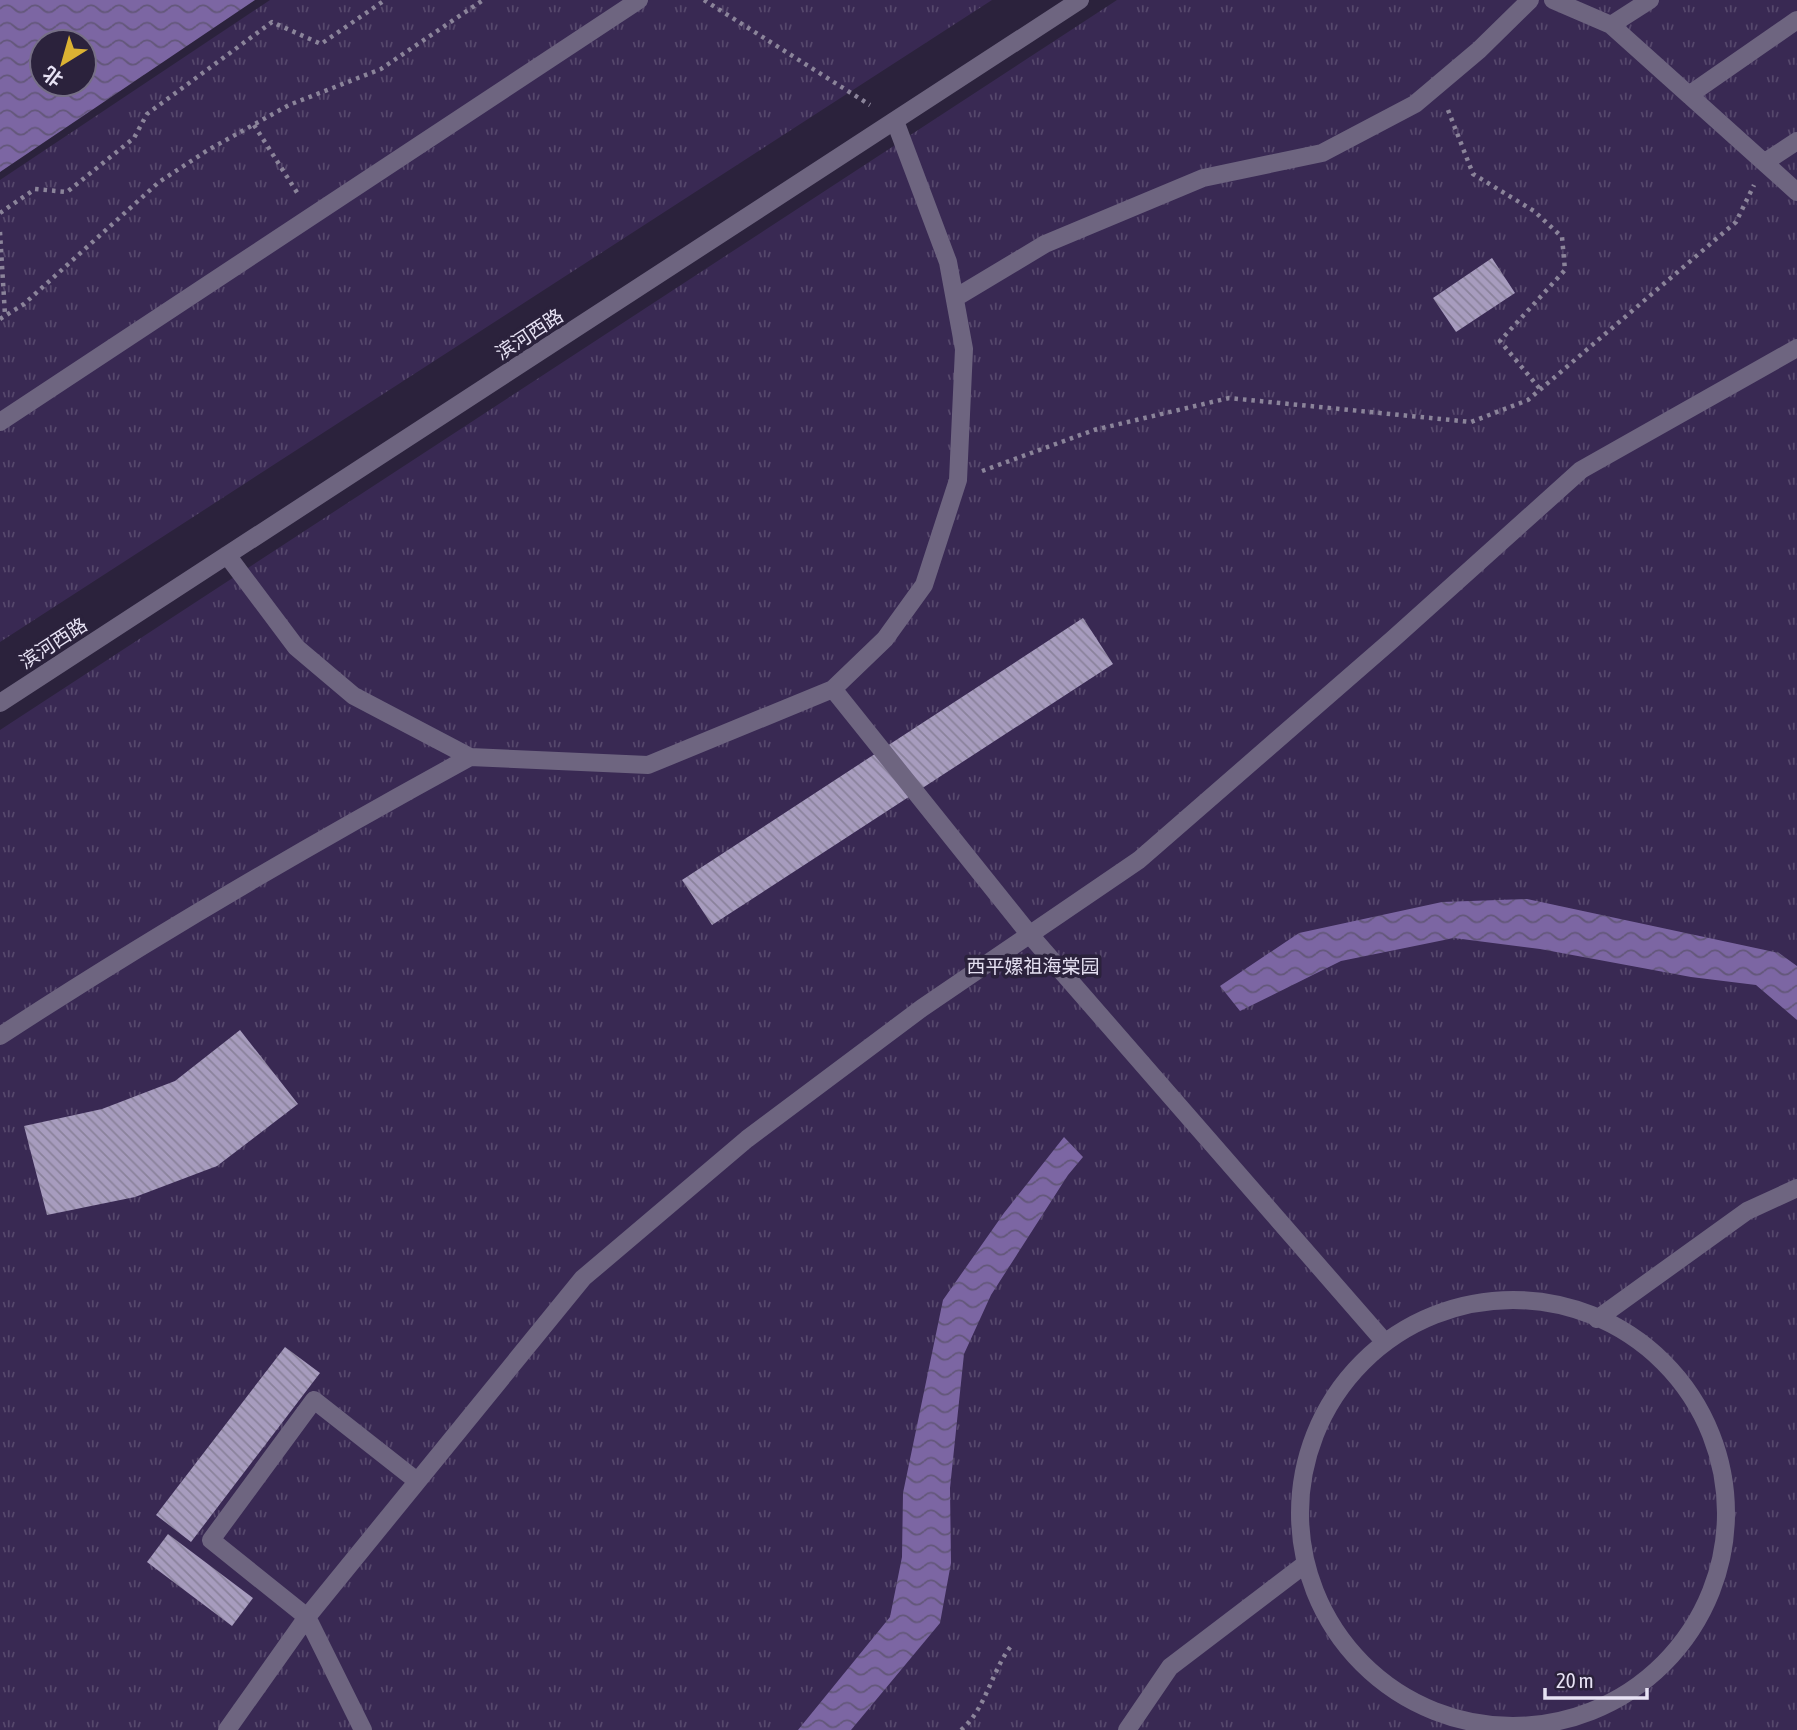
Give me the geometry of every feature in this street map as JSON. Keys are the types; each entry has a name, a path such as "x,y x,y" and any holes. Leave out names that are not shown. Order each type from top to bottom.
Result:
{"street":[{"path":"0,422 639,0"},
{"name":"滨河西路","path":"0,703 1080,0"},
{"path":"955,298 1045,244 1203,178 1322,153 1415,104 1530,0"},
{"path":"1553,0 1612,25 1797,192"},
{"path":"1612,25 1650,0"},
{"path":"1689,95 1797,20"},
{"path":"227,555 296,646 354,696 470,757 648,765 833,689 884,639 923,585 958,480 964,349 948,262 895,121"},
{"path":"1765,162 1797,141"},
{"path":"227,1730 307,1617 583,1278 747,1139 922,1008 1139,860 1393,639 1581,470 1797,348"},
{"path":"833,689 1030,935 1383,1340"},
{"path":"0,1037 112,962 282,860 470,757"},
{"path":"1597,1320 1747,1211 1797,1188"},
{"path":"1488,1300 1561,1304 1628,1333 1682,1382 1716,1443 1728,1511 1718,1579 1686,1641 1637,1689 1575,1719 1506,1728 1438,1714 1378,1680 1332,1628 1304,1565 1299,1492 1318,1422 1359,1362 1383,1340 1419,1320 1488,1300"},
{"path":"363,1730 307,1617 211,1540 314,1400 417,1481"},
{"path":"1126,1730 1170,1667 1304,1565"}],"path":[{"path":"0,213 36,189 67,192 134,138 148,114 272,22 321,44 385,0"},
{"path":"0,232 2,317 24,304 159,181 289,105 381,69 483,0"},
{"path":"704,0 895,121"},
{"path":"1438,84 1473,174 1534,211 1562,237 1565,270 1500,341 1540,389"},
{"path":"254,125 312,216"},
{"path":"958,480 1094,429 1229,398 1471,422 1528,400 1736,222 1765,162"},
{"path":"961,1730 973,1720 1000,1661 1011,1646"}],"green space":[{"path":"270,0 992,0 0,642 0,180"},
{"name":"西平嫘祖海棠园","path":"1117,0 1797,0 1797,1730 0,1730 0,730"}],"water":[{"path":"0,0 255,0 0,172"},
{"path":"1527,899 1779,953 1797,966 1797,1020 1756,985 1691,977 1540,949 1454,938 1341,961 1240,1011 1220,986 1299,933 1442,902"},
{"path":"1064,1137 1083,1157 1068,1175 991,1295 964,1354 950,1488 951,1563 940,1623 851,1730 798,1730 890,1617 902,1557 903,1493 943,1300 1004,1213"}],"building":[{"path":"1492,258 1515,293 1456,332 1433,298"},
{"path":"1083,618 1113,664 712,925 682,880"},
{"path":"240,1030 298,1104 217,1166 135,1197 47,1215 24,1126 102,1109 175,1081"},
{"path":"285,1347 320,1373 191,1542 156,1515"},
{"path":"168,1534 253,1598 232,1626 147,1562"}]}
